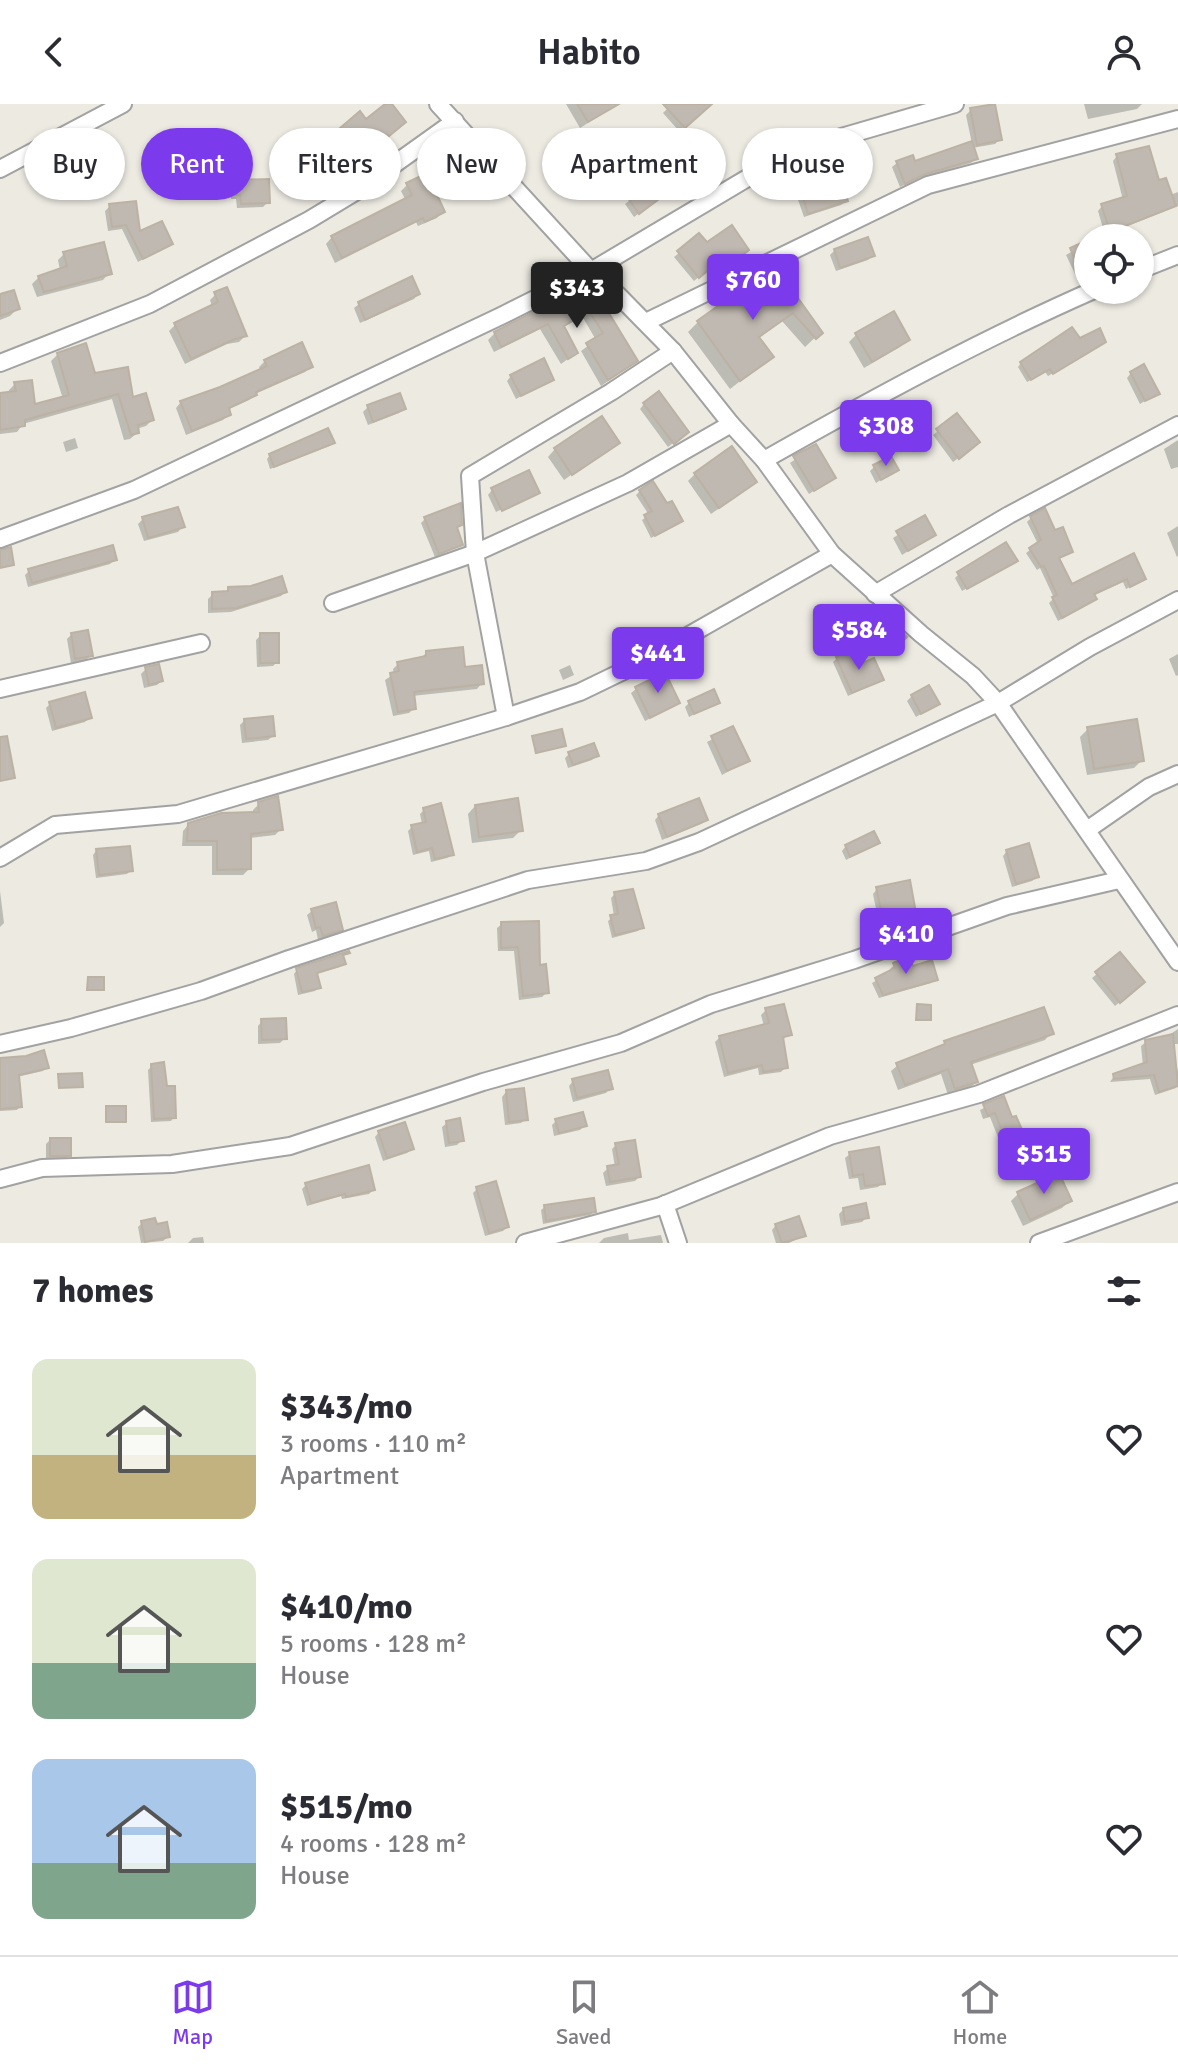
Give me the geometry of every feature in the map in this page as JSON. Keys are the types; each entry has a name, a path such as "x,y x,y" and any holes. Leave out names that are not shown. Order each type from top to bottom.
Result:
{"street":[{"path":"0,169 123,104"},
{"path":"0,539 134,490 591,271 793,151 955,104"},
{"path":"440,105 591,271 673,351 764,460 832,554 973,676 998,703 1178,962"},
{"path":"646,322 928,185 1178,119"},
{"path":"0,363 150,304 309,220 357,191 455,121"},
{"path":"1154,264 1178,255"},
{"path":"764,460 917,374 1074,299"},
{"path":"506,717 475,553 470,476 611,392 673,351"},
{"path":"333,603 475,553 628,483 731,424"},
{"path":"875,594 1009,515 1178,425"},
{"path":"0,858 37,833 55,825 178,814 506,717 580,692 640,663 832,554"},
{"path":"0,1044 71,1028 201,991 528,880 646,861 699,842 998,703 1090,647 1178,600"},
{"path":"0,689 201,643"},
{"path":"1087,830 1149,787 1178,774"},
{"path":"0,1179 42,1168 172,1164 290,1146 483,1082 621,1043 711,1004 854,960 1007,906 1119,880"},
{"path":"525,1243 665,1204 830,1136 979,1094 1178,1015"},
{"path":"1039,1243 1178,1192"},
{"path":"665,1204 678,1243"}],"building":[{"path":"385,104 392,104 406,122 399,128 340,128 360,111 366,119"},
{"path":"577,104 619,104 588,122"},
{"path":"663,104 712,104 685,128"},
{"path":"995,104 1002,140 977,145 970,108"},
{"path":"972,141 978,159 925,174 905,184 896,161 913,155 915,161"},
{"path":"1149,146 1159,180 1166,178 1176,206 1130,224 1107,224 1101,204 1127,196 1116,154"},
{"path":"417,178 417,200 439,200 445,212 425,222 423,218 342,258 331,236 412,195 406,183"},
{"path":"253,179 269,179 270,203 241,204 241,200 253,200"},
{"path":"629,200 658,200 639,214"},
{"path":"804,200 848,201 808,214"},
{"path":"136,201 140,231 162,221 173,244 143,259 126,225 112,227 109,204"},
{"path":"732,225 749,250 732,263 726,255 699,278 677,251 699,233 707,242"},
{"path":"868,237 875,256 840,268 834,249"},
{"path":"104,242 112,274 44,292 38,276 67,266 63,252"},
{"path":"778,270 823,333 816,339 793,313 759,337 774,357 740,381 697,321 747,285"},
{"path":"412,276 420,294 365,320 358,302"},
{"path":"589,284 638,361 608,380 586,343 603,333 589,311 564,326 578,353 568,359 548,324 501,347 494,332"},
{"path":"227,287 247,336 191,359 174,323 218,302 214,292"},
{"path":"14,290 20,309 0,316 0,294"},
{"path":"894,311 910,340 872,362 855,333"},
{"path":"1072,327 1080,338 1100,328 1106,342 1053,374 1050,369 1031,380 1020,362"},
{"path":"302,342 313,367 256,392 257,395 229,408 231,415 192,431 180,401 267,366 264,360"},
{"path":"86,343 95,373 128,367 133,397 146,393 154,420 138,425 139,433 131,435 118,394 25,420 25,426 0,430 0,393 16,391 14,382 32,380 35,404 69,395 57,353"},
{"path":"544,358 554,380 521,396 510,375"},
{"path":"1144,364 1160,394 1145,401 1130,372"},
{"path":"659,391 689,432 674,444 643,403"},
{"path":"400,393 406,409 373,422 367,405"},
{"path":"957,413 980,442 959,459 936,429"},
{"path":"602,416 620,443 572,475 554,448"},
{"path":"865,417 874,432 858,442 848,426"},
{"path":"328,428 335,443 274,467 269,454"},
{"path":"816,444 836,478 814,491 793,456"},
{"path":"732,446 757,482 719,508 694,473"},
{"path":"891,456 899,470 881,480 873,465"},
{"path":"529,470 540,493 502,511 491,488"},
{"path":"653,481 667,503 672,501 683,521 655,536 644,515 652,511 639,490"},
{"path":"461,503 462,525 457,527 463,545 439,554 424,517"},
{"path":"178,507 185,527 148,538 142,517"},
{"path":"1045,508 1055,530 1063,527 1073,552 1059,558 1072,584 1134,553 1146,579 1130,587 1127,579 1094,594 1097,599 1062,618 1052,597 1057,595 1044,566 1041,567 1029,548 1041,540 1030,516"},
{"path":"925,515 936,535 908,551 896,531"},
{"path":"1006,542 1018,561 967,589 957,572"},
{"path":"113,545 117,560 32,583 28,569"},
{"path":"11,547 14,565 0,568 0,550"},
{"path":"282,576 287,592 237,608 212,609 212,592 228,591 228,587 251,586"},
{"path":"885,617 907,637 892,651 874,628"},
{"path":"88,630 93,656 75,659 71,633"},
{"path":"260,633 279,633 279,663 260,663"},
{"path":"463,647 465,667 482,665 484,684 414,692 416,709 398,712 390,673 399,671 397,662 426,656 426,651"},
{"path":"849,650 858,665 874,658 884,680 852,693 836,657"},
{"path":"159,664 163,681 149,685 145,667"},
{"path":"665,672 680,703 650,718 635,687"},
{"path":"929,685 940,704 921,714 911,695"},
{"path":"714,689 720,703 694,714 688,701"},
{"path":"85,692 92,718 56,728 49,702"},
{"path":"273,716 275,736 246,739 244,719"},
{"path":"1137,719 1144,761 1094,769 1087,727"},
{"path":"733,726 750,761 727,771 711,736"},
{"path":"562,729 566,746 536,753 532,736"},
{"path":"7,736 15,778 0,781 0,737"},
{"path":"594,743 599,756 573,765 568,752"},
{"path":"278,796 283,830 251,834 251,869 217,870 217,841 187,841 188,823 221,813 259,812 258,802"},
{"path":"518,798 523,831 479,837 475,805"},
{"path":"699,798 708,820 667,837 658,814"},
{"path":"441,803 454,855 435,859 432,848 417,852 411,825 426,822 423,808"},
{"path":"874,831 880,843 850,857 845,845"},
{"path":"1029,843 1039,877 1016,884 1006,850"},
{"path":"130,846 133,871 99,875 96,849"},
{"path":"910,880 916,913 883,920 876,887"},
{"path":"633,889 644,928 615,935 610,915 618,914 614,892"},
{"path":"336,902 343,930 323,936 320,927 316,928 311,909"},
{"path":"539,921 540,965 546,964 549,993 523,996 518,947 501,948 501,922"},
{"path":"349,951 343,955 346,964 317,973 321,988 302,992 296,968"},
{"path":"1120,952 1145,982 1120,1003 1095,972"},
{"path":"909,956 913,966 932,960 938,980 883,995 875,978 895,968 893,963"},
{"path":"88,977 104,977 104,990 87,990"},
{"path":"784,1004 792,1035 783,1037 788,1068 763,1072 762,1065 728,1073 719,1036 769,1023 765,1008"},
{"path":"917,1004 931,1005 931,1020 916,1020"},
{"path":"1044,1007 1054,1034 971,1062 978,1082 955,1089 948,1069 905,1085 896,1063 945,1044 944,1041"},
{"path":"286,1018 287,1039 262,1040 261,1019"},
{"path":"1173,1034 1178,1086 1159,1092 1154,1075 1114,1079 1113,1074 1147,1062 1145,1040"},
{"path":"44,1050 49,1068 19,1075 22,1107 0,1109 0,1058 26,1056"},
{"path":"164,1062 167,1086 175,1086 176,1118 154,1119 151,1064"},
{"path":"608,1070 613,1089 577,1098 572,1079"},
{"path":"82,1073 83,1087 59,1088 58,1074"},
{"path":"524,1088 528,1120 509,1122 506,1090"},
{"path":"1004,1096 1012,1117 1016,1116 1026,1139 1008,1146 995,1113 988,1116 983,1104"},
{"path":"106,1106 126,1106 126,1122 106,1122"},
{"path":"583,1112 587,1126 559,1133 555,1119"},
{"path":"460,1118 464,1141 449,1143 446,1121"},
{"path":"405,1122 414,1149 387,1158 378,1131"},
{"path":"50,1138 71,1138 71,1156 50,1156"},
{"path":"635,1140 641,1177 610,1182 607,1166 619,1164 615,1143"},
{"path":"879,1147 885,1184 865,1186 863,1174 853,1176 849,1152"},
{"path":"369,1165 375,1190 311,1203 305,1183"},
{"path":"1059,1173 1072,1201 1030,1220 1017,1192"},
{"path":"496,1181 509,1227 489,1233 476,1187"},
{"path":"594,1198 596,1212 546,1221 544,1205"},
{"path":"866,1203 869,1218 845,1222 843,1208"},
{"path":"799,1216 806,1236 782,1243 775,1224"},
{"path":"155,1218 157,1224 167,1222 170,1237 145,1242 141,1221"}]}
